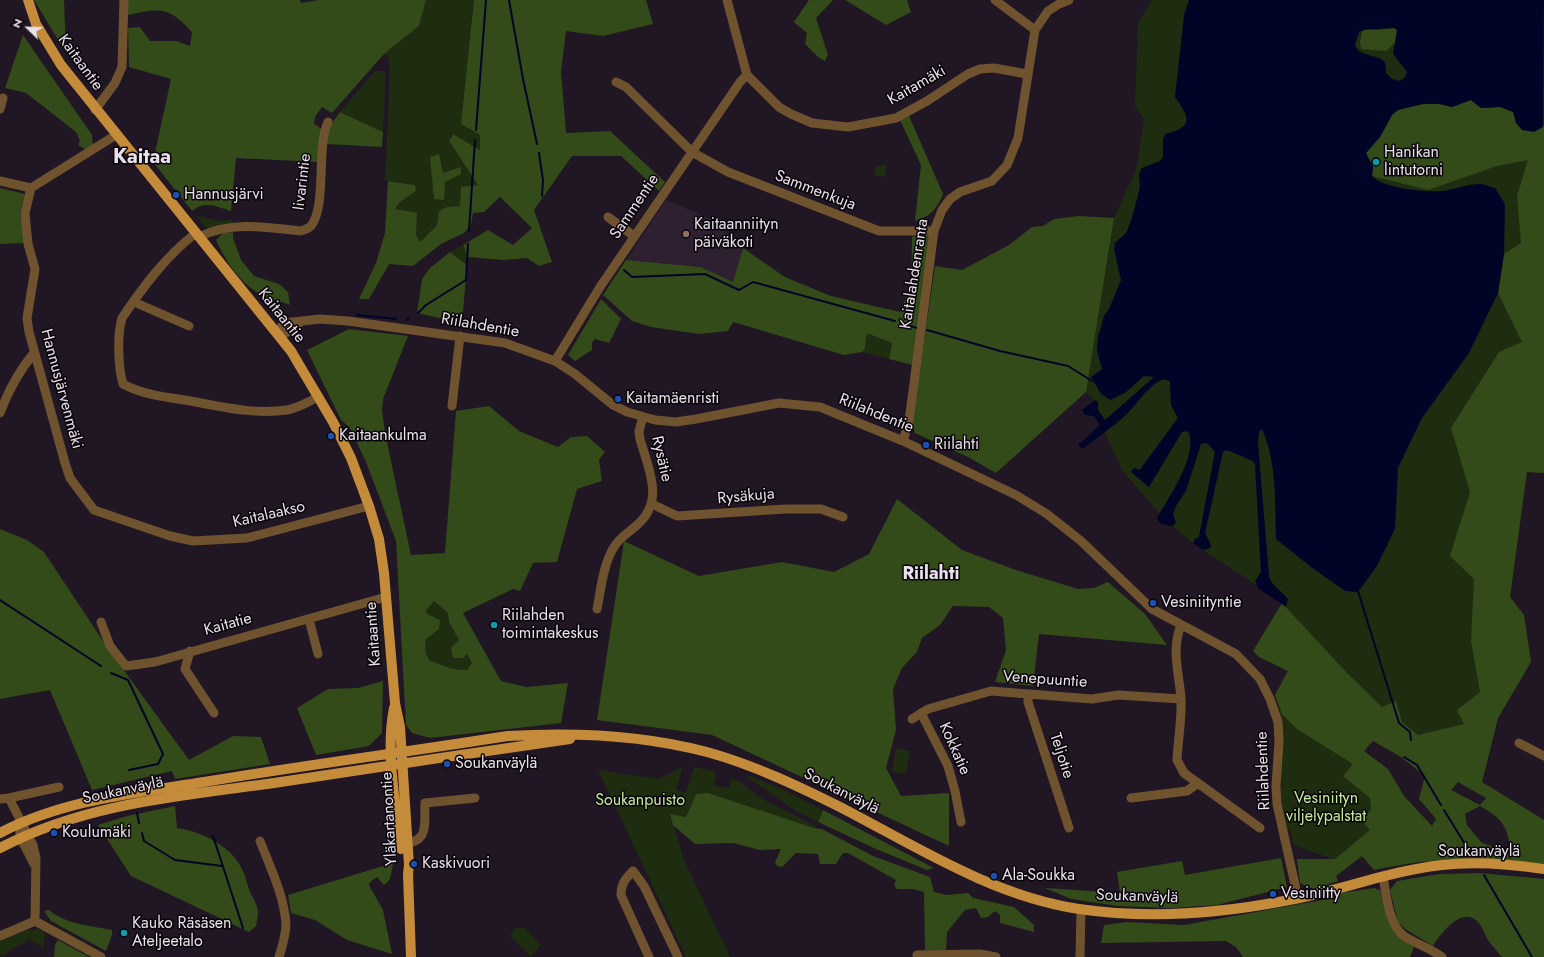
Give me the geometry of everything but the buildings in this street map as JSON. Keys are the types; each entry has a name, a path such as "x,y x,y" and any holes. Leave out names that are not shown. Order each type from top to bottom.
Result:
{"main road":[{"name":"Kaitaantie","path":"28,0 36,24 45,42 95,110 277,332 306,374 351,458 369,506 379,539 386,597 395,703 400,727 402,752 397,764"},
{"name":"Kaitaantie","path":"395,703 392,720 392,753 397,764"},
{"name":"Soukanväylä","path":"0,833 20,823 61,808 96,800 392,753 508,736 549,733 664,743 700,751 737,762 807,791 948,865 1041,900 1081,909 1166,914 1211,912 1298,898 1382,876 1441,865 1469,863 1503,864 1544,869"},
{"name":"Soukanväylä","path":"0,848 25,836 86,813 168,797 590,736"},
{"name":"Yläkartanontie","path":"397,764 404,844 403,864 408,874 411,957"}],"street":[{"path":"95,110 115,83 122,67 124,0"},
{"name":"Kaitamäki","path":"727,0 747,75 769,98 791,114 817,124 848,127 896,118 927,101 968,74 980,69 994,68 1027,74"},
{"path":"995,0 1035,30"},
{"name":"Kaitalahdenranta","path":"903,441 909,421 934,231 942,210 950,199 960,192 992,181 1007,165 1018,138 1035,30 1048,11 1069,0"},
{"name":"Sammentie","path":"555,361 584,310 740,82 747,75"},
{"name":"Sammenkuja","path":"616,82 626,87 692,152 741,178 879,231 934,231"},
{"path":"0,109 3,98"},
{"name":"Iivarintie","path":"198,235 240,226 300,231 308,229 313,222 316,209 324,137 328,122"},
{"path":"0,181 31,188 116,135"},
{"name":"Hannusjärvenmäki","path":"31,188 25,213 28,244 35,268 27,318 28,332 70,478 94,510 106,514"},
{"path":"608,217 634,236"},
{"path":"198,235 176,250 122,318 120,327 121,375 123,384 136,390 168,397 243,410 288,410 303,405 318,397"},
{"path":"134,302 189,326"},
{"name":"Riilahdentie","path":"277,332 286,333 302,321 320,319 348,321 504,343 555,361 575,374 613,405 643,417 676,422 779,403 820,408 903,441 1016,495 1047,514 1081,541 1152,609 1236,654 1260,679 1269,695 1278,722 1279,736 1276,786 1277,804 1298,898"},
{"path":"452,406 460,336"},
{"path":"0,413 8,394 25,364 34,353"},
{"name":"Rysätie","path":"597,609 606,564 614,547 621,538 644,518 652,504 654,490 639,431 643,417"},
{"name":"Rysäkuja","path":"652,504 677,516 786,509 821,509 843,517"},
{"name":"Kaitalaakso","path":"106,514 170,536 193,541 247,538 369,506"},
{"name":"Kaitatie","path":"101,622 110,646 126,666 155,662 386,597"},
{"path":"309,619 318,654"},
{"path":"1181,625 1175,642 1181,699 1177,760 1184,773 1260,828"},
{"path":"190,651 185,669 214,713"},
{"name":"Venepuuntie","path":"912,719 921,713 991,691 1092,699 1118,695 1181,699"},
{"name":"Teljotie","path":"1028,694 1028,702 1069,828"},
{"name":"Kokkatie","path":"921,713 948,766 961,822"},
{"path":"1519,743 1544,756"},
{"path":"1132,798 1187,791 1198,783"},
{"path":"35,922 35,865 20,823 5,798 59,787"},
{"path":"404,844 418,841 424,835 425,803 475,798"},
{"path":"260,841 277,884 286,924 285,936 279,957"},
{"path":"649,957 620,895 621,887 633,871 644,886 678,957"},
{"path":"1382,876 1396,929 1404,936 1427,947 1442,957"},
{"path":"1080,957 1081,909"},
{"path":"0,936 35,922 101,957"},
{"path":"917,955 980,954 996,957"}],"shaded area":[{"name":"Kaitaanniityn päiväkoti","path":"666,200 714,220 743,248 733,283 701,267 626,260"}],"green space":[{"path":"34,0 64,0 66,53"},
{"path":"128,0 300,0 301,3 318,0 426,0 419,26 384,54 332,113 322,107 315,117 314,124 322,129 317,162 236,158 231,211 216,206 207,205 192,211 153,162 171,79 129,67 128,28 140,27 150,41 176,41 190,46 192,32 176,17 163,11 156,10 128,15"},
{"path":"426,0 474,0 472,12 467,128 480,135 480,150 452,134 449,141 478,185 460,206 447,207 437,224 420,242 416,235 417,213 395,210 400,202 416,191 415,185 385,180 389,58 384,54 419,26"},
{"path":"474,0 646,0 653,24 603,36 566,31 561,72 566,133 610,131 665,182 659,191 621,156 572,156 534,210 552,262 539,266 527,258 503,260 468,257 463,245 488,230 513,245 532,228 500,197 484,212 473,213 471,225 464,233 441,244 413,266 389,264 369,299 359,299 376,263 385,233 388,181 415,185 416,191 400,202 395,209 417,213 416,235 420,242 437,225 439,211 447,207 460,206 461,187 478,185 449,141 453,134 480,150 480,135 461,124"},
{"path":"809,0 833,0 816,18 828,55 825,61 818,57 805,44 807,33 794,22"},
{"path":"845,0 907,0 911,12 886,25"},
{"path":"1189,0 1184,15 1256,62 1185,350 1105,421 1098,410 1099,406 1086,392 1114,218 1136,170 1144,119 1135,107 1138,24 1151,1"},
{"name":"Vesiniityn viljelypalstat","path":"1437,0 1544,0 1544,473 1527,472 1510,597 1524,615 1531,662 1498,718 1482,782 1544,820 1511,852 1506,829 1503,824 1499,819 1480,805 1486,798 1458,782 1451,790 1419,799 1425,776 1401,757 1373,741 1364,751 1388,769 1404,796 1432,826 1420,862 1374,870 1362,856 1336,876 1338,881 1313,889 1300,883 1297,859 1333,859 1293,845 1290,829 1286,829 1281,799 1281,717 1275,695 1288,671 1259,657 1253,651 1282,603 1268,594 1274,588 1269,577 1259,458 1190,357 1319,40","holes":["1361,36 1396,42 1386,51 1360,41"]},
{"path":"1394,28 1397,30 1396,42 1386,51 1361,49 1360,41 1363,29 1378,30"},
{"path":"23,35 92,135 93,147 86,150 78,145 80,141 76,132 26,93 5,88"},
{"path":"375,71 386,71 383,132 340,112"},
{"path":"1471,100 1481,108 1500,107 1514,112 1516,123 1543,127 1544,124 1544,473 1527,472 1510,597 1524,615 1531,662 1498,718 1482,782 1544,820 1544,864 1523,861 1459,859 1416,862 1374,870 1362,856 1336,876 1338,881 1313,889 1300,883 1297,859 1335,859 1370,830 1360,819 1371,810 1370,798 1343,776 1353,764 1297,729 1282,714 1275,695 1288,671 1259,657 1253,651 1282,603 1347,673 1382,707 1396,701 1402,722 1418,735 1464,724 1457,710 1480,692 1471,641 1474,579 1450,556 1470,492 1451,428 1499,352 1522,342 1498,293 1504,254 1521,243 1517,196 1528,160 1497,166 1428,190 1372,176 1373,167 1366,153 1380,137 1392,115 1398,110 1422,104 1439,104 1452,107","holes":["1373,741 1401,757 1425,776 1419,799 1436,819 1432,826 1404,796 1388,769 1364,751","1458,782 1486,798 1480,805 1451,790","1480,806 1498,819 1506,829 1510,852 1482,843 1467,825 1465,814"]},
{"path":"340,112 383,132 382,147 326,144 329,127"},
{"path":"909,116 943,194 933,211 925,217 915,221 921,165 900,120"},
{"path":"439,154 443,173 461,167 461,174 445,182 444,200 434,199 430,157"},
{"path":"887,164 885,177 874,175 875,167"},
{"path":"0,188 25,194 20,213 25,243 0,244"},
{"path":"196,216 221,221 232,219 233,223 206,228"},
{"path":"1079,216 1114,218 1086,392 996,473 968,457 915,433 912,424 935,266 962,270 1009,245 1032,227 1043,226 1054,219"},
{"path":"233,232 233,238 241,260 254,276 279,284 288,292 290,305 256,292 236,273 223,254 216,240 223,233"},
{"path":"931,233 913,365 889,359 892,343 869,334 866,336 865,349 862,352 844,355 733,322 728,331 699,334 651,327 632,321 603,295 626,260 701,267 733,282 743,248 785,277 831,296 900,312 911,286 912,237"},
{"path":"463,245 468,257 467,265 450,252"},
{"path":"450,252 467,265 462,323 417,313 422,279 430,268"},
{"path":"601,299 621,319 609,343 595,339 592,343 592,350 575,361 568,355"},
{"path":"349,329 408,336 383,399 382,410 385,433 411,555 445,553 456,411 489,406 519,431 558,447 571,437 587,436 605,452 599,460 602,481 577,489 557,562 533,563 520,591 513,589 463,613 501,681 527,687 568,683 561,723 430,738 412,733 406,725 396,541 366,462 350,428 341,420 307,350","holes":["434,601 448,613 449,622 459,640 451,648 453,658 463,658 467,654 472,663 467,670 453,669 430,661 426,654 425,640 439,629 440,620 427,614 426,610"]},
{"path":"869,334 892,343 889,359 862,352 865,349 866,335"},
{"path":"1166,379 1170,382 1171,405 1178,418 1139,470 1131,472 1149,487 1182,432 1188,431 1190,449 1184,472 1164,512 1159,513 1122,470 1104,431 1160,380"},
{"path":"1204,442 1207,443 1215,452 1199,537 1195,539 1193,543 1172,526 1174,525 1175,518 1173,514 1201,444"},
{"path":"1226,450 1253,461 1255,464 1261,572 1255,581 1256,585 1203,550 1207,550 1211,545 1205,533 1221,458 1223,452"},
{"path":"897,499 962,550 1016,570 1078,589 1094,588 1108,582 1145,614 1167,645 1039,634 1033,686 995,682 1006,650 1003,618 989,607 953,606 940,625 922,638 917,652 902,668 893,689 896,730 886,768 901,796 949,793 949,846 712,735 597,720 624,541 699,576 782,562 834,572 869,554"},
{"path":"0,529 27,540 44,552 107,647 189,760 233,736 261,737 270,764 175,779 172,771 92,790 50,690 0,699"},
{"path":"433,592 448,601 449,622 478,674 488,702 404,648"},
{"path":"383,681 382,733 369,746 316,755 297,708 328,689 358,688"},
{"path":"896,748 910,751 906,774 892,772"},
{"name":"Soukanpuisto","path":"683,767 676,790 686,792 694,767 714,771 716,776 714,785 729,788 731,778 740,782 762,799 816,826 815,828 696,794 686,817 670,814 685,862 730,957 686,957 598,770 659,779"},
{"path":"748,775 778,787 823,810 818,822 796,811 747,777"},
{"path":"708,793 814,828 822,829 873,856 930,877 934,892 946,895 968,893 973,898 1014,907 1034,925 1034,932 1000,923 1000,915 995,911 988,917 981,918 976,908 965,910 947,932 946,950 925,950 924,892 913,889 897,889 894,885 896,880 848,853 843,853 836,864 820,864 818,854 796,853 782,867 777,866 775,862 781,849 760,850 733,843 695,844 673,825 670,814 686,817 696,794"},
{"path":"175,806 177,828 197,833 216,842 232,854 238,862 258,908 256,926 249,932 131,876 98,825 127,816"},
{"path":"823,810 934,868 927,870 876,849 818,822"},
{"path":"1281,858 1287,887 1217,905 1170,908 1118,906 1071,899 1045,888 1120,893 1117,872 1182,861 1185,875"},
{"path":"393,863 391,876 387,883 384,885 377,877 370,882 369,885 383,910 392,954 347,940 315,920 291,913 288,895"},
{"path":"1480,873 1544,879 1544,957 1502,957 1488,940 1482,927 1473,918 1460,918 1453,922 1441,934 1433,946 1405,929 1398,922 1390,890 1397,881 1439,874"},
{"path":"1374,888 1380,890 1389,922 1395,934 1414,947 1410,957 1243,957 1236,947 1226,941 1101,943 1104,925 1127,922 1184,925 1322,900 1341,893"},
{"path":"49,910 55,915 71,921 87,926 112,930 112,935 106,951 51,921 44,911"},
{"path":"515,928 525,928 541,945 531,957 510,936"},
{"path":"37,929 45,931 44,948 27,938 27,942 13,948 3,956 0,953 0,941 25,930"},
{"path":"58,940 89,957 54,957 55,945"}],"water":[{"path":"1189,0 1544,0 1543,127 1534,132 1522,130 1516,123 1513,112 1500,107 1481,108 1471,100 1452,107 1439,104 1423,104 1398,110 1392,115 1380,137 1366,153 1373,167 1372,176 1386,184 1406,189 1443,191 1475,184 1482,184 1495,188 1505,204 1504,254 1498,293 1469,353 1422,418 1398,468 1395,529 1377,566 1358,592 1345,591 1311,567 1276,539 1273,469 1267,442 1262,429 1259,432 1258,443 1269,577 1288,599 1286,607 1259,589 1255,581 1261,572 1255,464 1253,461 1230,451 1226,450 1223,452 1205,533 1211,545 1210,548 1203,550 1193,543 1195,539 1199,537 1215,452 1207,443 1201,444 1186,491 1177,504 1173,514 1176,523 1172,526 1161,524 1157,519 1180,478 1188,458 1190,439 1188,431 1182,432 1149,487 1131,472 1134,468 1140,470 1178,418 1171,405 1170,381 1161,380 1156,382 1116,424 1083,449 1078,445 1100,425 1094,416 1085,415 1082,410 1095,400 1098,402 1098,410 1105,420 1154,377 1144,376 1125,393 1110,400 1101,394 1091,377 1102,369 1097,351 1098,337 1104,316 1109,309 1121,280 1114,249 1115,243 1126,233 1132,218 1140,187 1139,174 1142,168 1160,161 1163,157 1163,140 1165,134 1181,128 1185,124 1186,116 1184,110 1175,97 1184,15","holes":["1394,28 1397,30 1393,54 1407,72 1405,77 1400,81 1392,79 1386,73 1385,63 1383,60 1361,52 1355,45 1359,32 1371,29"]}],"waterway":[{"path":"476,130 486,0"},
{"path":"509,0 523,79 537,144"},
{"path":"469,231 475,140"},
{"path":"539,153 543,180 542,196"},
{"path":"418,313 426,305 466,280 468,244"},
{"path":"624,270 632,277 705,274 739,290 753,282 895,321"},
{"path":"357,315 396,319"},
{"path":"904,324 917,328"},
{"path":"927,330 1000,351 1068,366 1092,381"},
{"path":"1358,591 1399,723 1410,732 1411,740"},
{"path":"0,600 101,666"},
{"path":"111,673 128,680 163,754 158,764 129,770"},
{"path":"1404,757 1417,765 1441,805"},
{"path":"1444,810 1471,854"},
{"path":"137,813 139,823"},
{"path":"142,833 144,841 175,860 222,866"},
{"path":"213,836 243,928"},
{"path":"1484,875 1532,957"}],"place":[{"name":"Hanikan lintutorni","path":"1376,162"},
{"name":"Hannusjärvi","path":"176,195"},
{"name":"Kaitaanniityn päiväkoti","path":"686,234"},
{"name":"Kaitamäenristi","path":"618,399"},
{"name":"Kaitaankulma","path":"331,436"},
{"name":"Riilahti","path":"926,445"},
{"name":"Vesiniityntie","path":"1153,603"},
{"name":"Riilahden toimintakeskus","path":"494,625"},
{"name":"Soukanväylä","path":"447,764"},
{"name":"Koulumäki","path":"54,833"},
{"name":"Kaskivuori","path":"414,864"},
{"name":"Ala-Soukka","path":"994,876"},
{"name":"Vesiniitty","path":"1273,894"},
{"name":"Kauko Räsäsen Ateljeetalo","path":"124,933"}],"district":[{"name":"Kaitaa","path":"142,158"},
{"name":"Riilahti","path":"931,575"}]}
